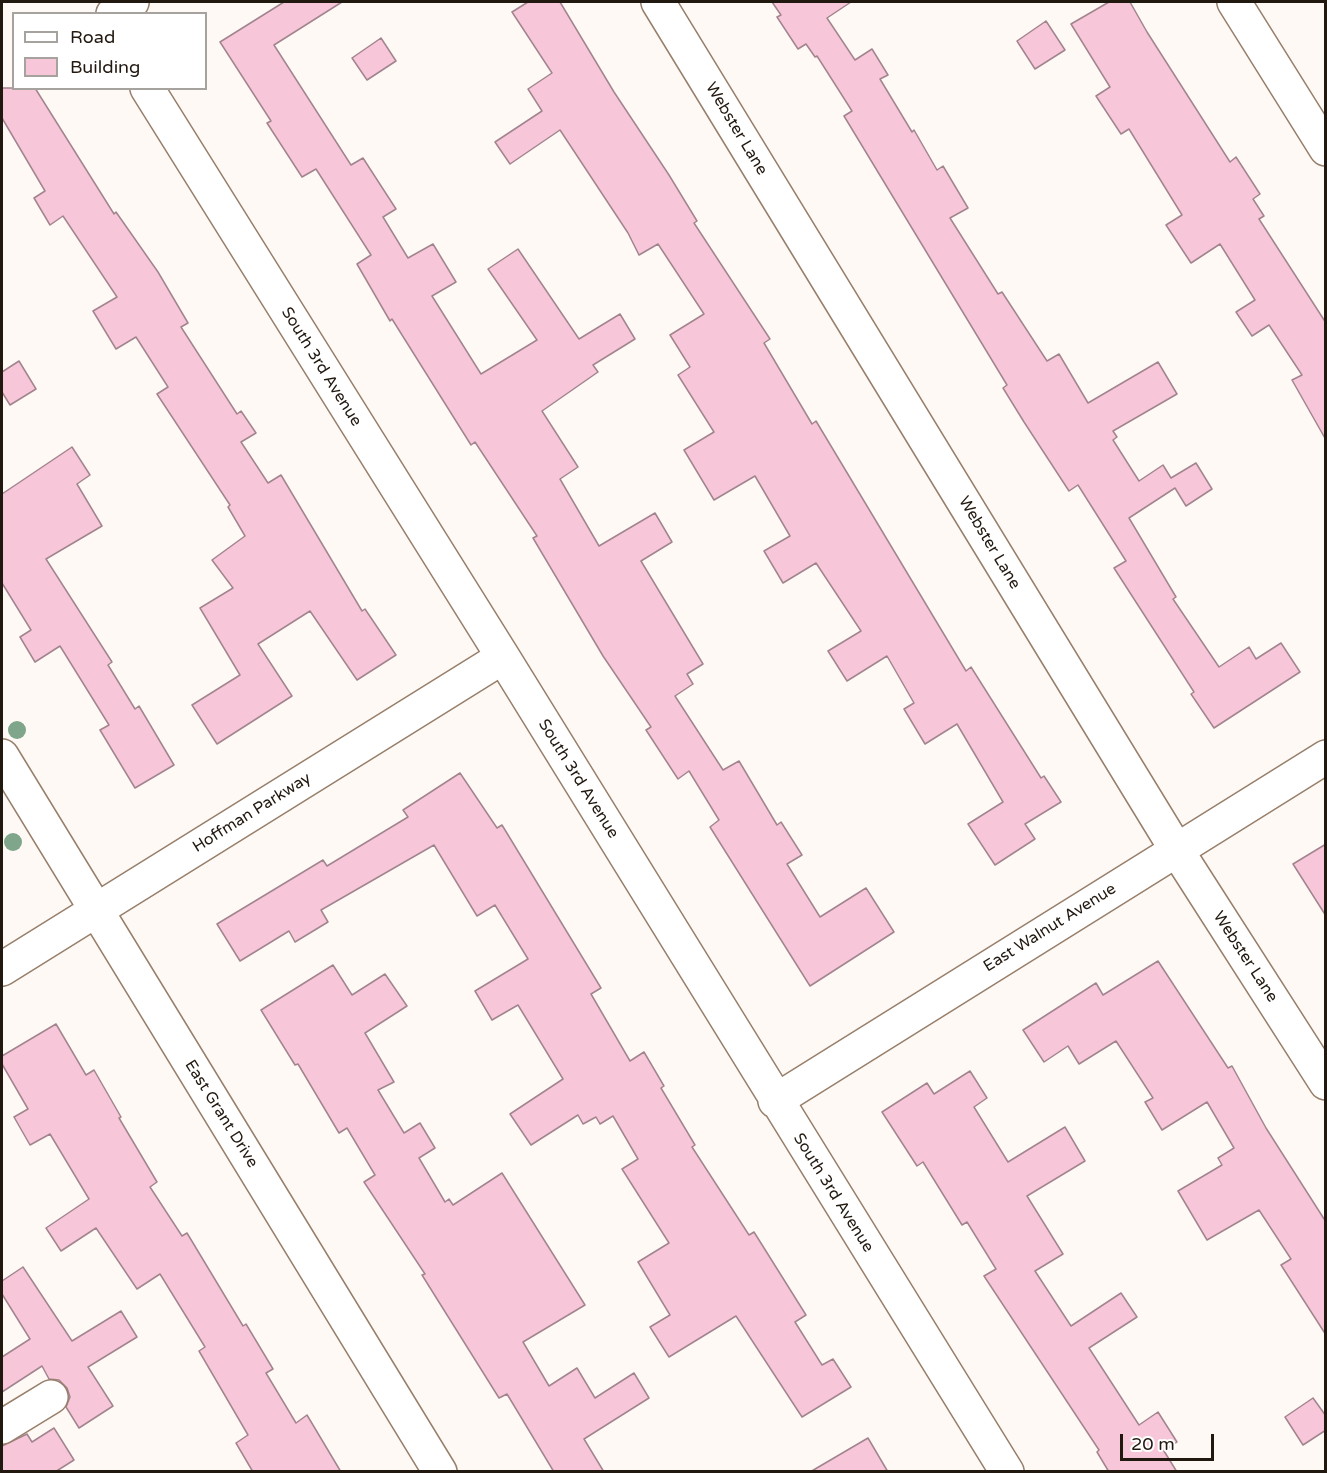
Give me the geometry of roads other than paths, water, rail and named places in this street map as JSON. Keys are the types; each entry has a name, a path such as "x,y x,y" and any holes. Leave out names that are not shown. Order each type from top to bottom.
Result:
{"street":[{"path":"116,12 132,2"},
{"name":"Webster Lane","path":"658,2 1176,849 1326,1083"},
{"path":"1234,2 1326,149"},
{"name":"South 3rd Avenue","path":"148,90 503,657 1006,1472"},
{"name":"Hoffman Parkway","path":"2,969 503,657"},
{"name":"East Grant Drive","path":"2,756 440,1472"},
{"name":"East Walnut Avenue","path":"775,1101 1326,757"},
{"path":"2,1427 51,1397"}]}
